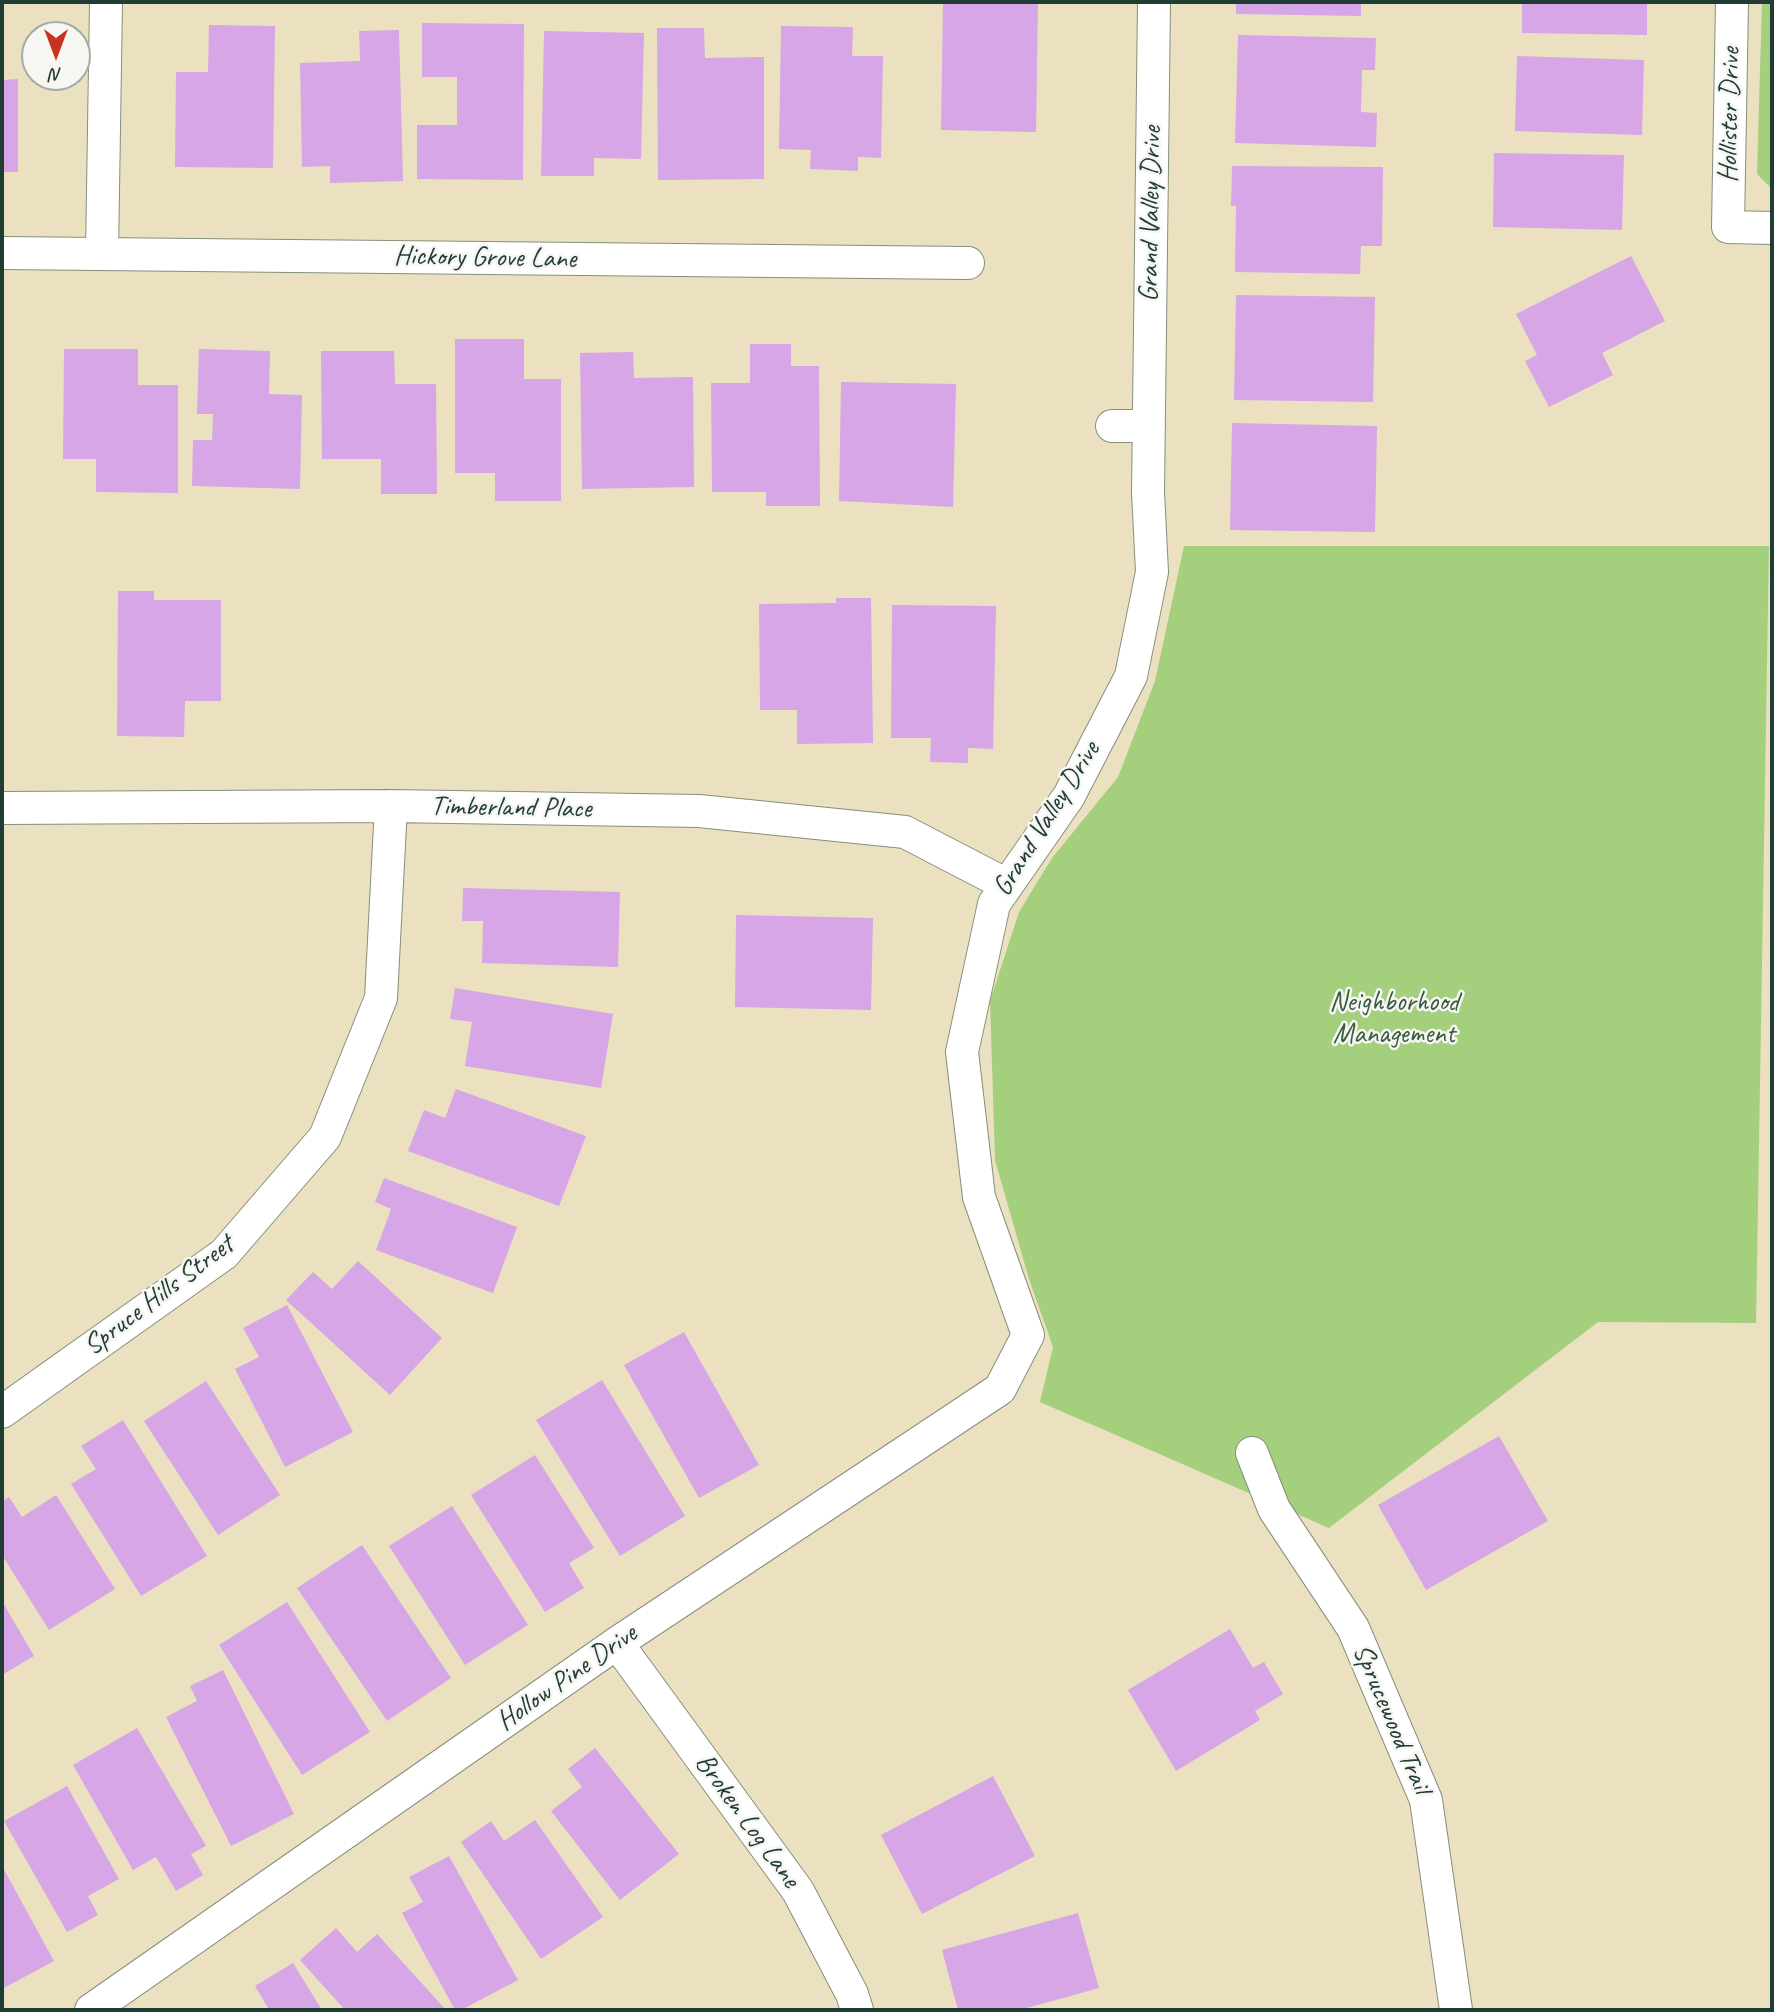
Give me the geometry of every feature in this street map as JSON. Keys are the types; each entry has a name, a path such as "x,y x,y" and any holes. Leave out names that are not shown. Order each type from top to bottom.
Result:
{"street":[{"path":"103,254 106,2"},
{"name":"Grand Valley Drive","path":"1028,1335 979,1197 962,1052 994,904 1069,796 1131,676 1152,572 1149,426 1154,2"},
{"name":"Hollister Drive","path":"1732,2 1728,227 1772,228"},
{"name":"Hickory Grove Lane","path":"2,253 968,263"},
{"path":"1112,426 1149,426"},
{"name":"Timberland Place","path":"2,808 391,806 699,811 905,832 1007,884"},
{"name":"Spruce Hills Street","path":"2,1412 224,1254 325,1138 382,998 391,806"},
{"name":"Hollow Pine Drive","path":"91,2010 617,1643 1000,1389 1028,1335"},
{"name":"Sprucewood Trail","path":"1252,1453 1274,1509 1353,1628 1426,1800 1456,2010"},
{"name":"Broken Log Lane","path":"617,1643 798,1891 858,2010"}],"green space":[{"path":"1762,2 1772,2 1772,189 1757,174"},
{"name":"Neighborhood Management","path":"1184,546 1769,546 1756,1323 1598,1322 1329,1528 1040,1402 1053,1347 1029,1279 995,1160 990,1001 1019,912 1052,858 1118,777 1155,681"}],"building":[{"path":"943,2 1038,2 1036,132 941,130"},
{"path":"1236,2 1361,2 1361,16 1236,14"},
{"path":"1522,2 1647,2 1647,35 1522,33"},
{"path":"422,23 524,24 523,180 417,179 417,125 457,125 457,77 422,77"},
{"path":"209,25 275,26 273,168 175,167 176,72 208,72"},
{"path":"781,26 853,27 852,56 883,56 881,158 858,157 858,171 810,169 811,150 779,149"},
{"path":"657,28 704,28 705,58 764,57 764,179 658,180"},
{"path":"399,30 403,181 330,183 330,166 302,167 300,63 360,61 359,31"},
{"path":"544,31 644,33 641,159 594,158 594,176 541,176"},
{"path":"1238,35 1376,38 1375,70 1362,70 1361,112 1377,113 1376,147 1235,143"},
{"path":"1517,56 1644,60 1642,135 1515,131"},
{"path":"18,79 18,172 2,172 2,80"},
{"path":"1494,153 1624,155 1622,230 1493,227"},
{"path":"1232,166 1383,167 1382,246 1361,246 1360,274 1235,272 1236,206 1231,206"},
{"path":"1631,256 1665,321 1602,353 1613,375 1549,407 1525,361 1537,355 1516,314"},
{"path":"1236,295 1375,297 1373,402 1234,400"},
{"path":"455,339 524,339 524,379 561,379 561,501 495,501 495,473 455,473"},
{"path":"750,344 791,344 791,366 819,366 820,506 766,506 766,492 712,492 711,383 750,383"},
{"path":"64,349 138,349 138,385 178,385 178,493 96,492 96,459 63,459"},
{"path":"199,349 270,351 269,394 302,395 300,489 192,486 193,440 212,440 213,414 197,414"},
{"path":"321,351 394,351 395,384 436,384 437,494 381,494 381,459 322,459"},
{"path":"633,352 634,378 693,377 694,487 582,489 580,353"},
{"path":"841,382 956,384 953,507 839,501"},
{"path":"1232,423 1377,426 1375,532 1230,530"},
{"path":"118,591 154,591 154,600 221,600 221,701 185,701 184,737 117,736"},
{"path":"836,598 871,598 873,743 797,744 797,710 760,710 759,604 836,603"},
{"path":"892,605 996,606 993,749 968,748 968,763 930,762 931,738 891,738"},
{"path":"463,888 620,892 618,967 482,963 483,921 462,921"},
{"path":"736,915 873,918 871,1010 735,1007"},
{"path":"455,988 613,1014 601,1088 465,1066 472,1022 450,1019"},
{"path":"456,1089 586,1136 559,1206 408,1151 424,1110 445,1118"},
{"path":"384,1178 517,1227 493,1293 376,1250 391,1209 375,1202"},
{"path":"358,1261 442,1338 390,1395 286,1300 313,1272 332,1289"},
{"path":"287,1305 353,1432 285,1467 235,1369 259,1357 243,1328"},
{"path":"684,1332 759,1465 699,1498 624,1365"},
{"path":"602,1380 685,1516 620,1556 536,1420"},
{"path":"206,1381 280,1495 218,1535 144,1421"},
{"path":"123,1420 207,1556 141,1596 71,1484 96,1469 81,1446"},
{"path":"1499,1436 1548,1521 1426,1590 1378,1505"},
{"path":"535,1455 594,1548 569,1563 584,1588 545,1612 471,1495"},
{"path":"56,1495 115,1589 49,1630 2,1555 2,1502 9,1497 22,1517"},
{"path":"452,1506 528,1625 465,1665 389,1546"},
{"path":"362,1545 451,1678 387,1721 297,1588"},
{"path":"2,1601 34,1656 2,1675"},
{"path":"287,1602 370,1732 302,1775 219,1645"},
{"path":"1230,1629 1253,1668 1264,1662 1283,1694 1255,1711 1260,1720 1176,1771 1128,1690"},
{"path":"223,1670 294,1814 231,1846 166,1717 197,1701 190,1686"},
{"path":"137,1728 206,1846 191,1854 203,1875 176,1891 156,1857 133,1870 73,1765"},
{"path":"595,1748 679,1854 620,1900 551,1811 582,1787 568,1769"},
{"path":"993,1776 1035,1856 922,1914 881,1835"},
{"path":"67,1786 119,1879 88,1896 98,1915 67,1932 4,1821"},
{"path":"535,1820 603,1917 541,1959 461,1842 491,1821 504,1841"},
{"path":"449,1856 518,1980 461,2010 455,2010 402,1913 423,1902 409,1877"},
{"path":"2,1866 54,1961 2,1989"},
{"path":"1078,1913 1099,1988 1020,2010 958,2010 942,1950"},
{"path":"336,1928 357,1952 377,1934 446,2010 345,2010 300,1960"},
{"path":"293,1963 322,2010 265,2010 268,2008 255,1986"}]}
